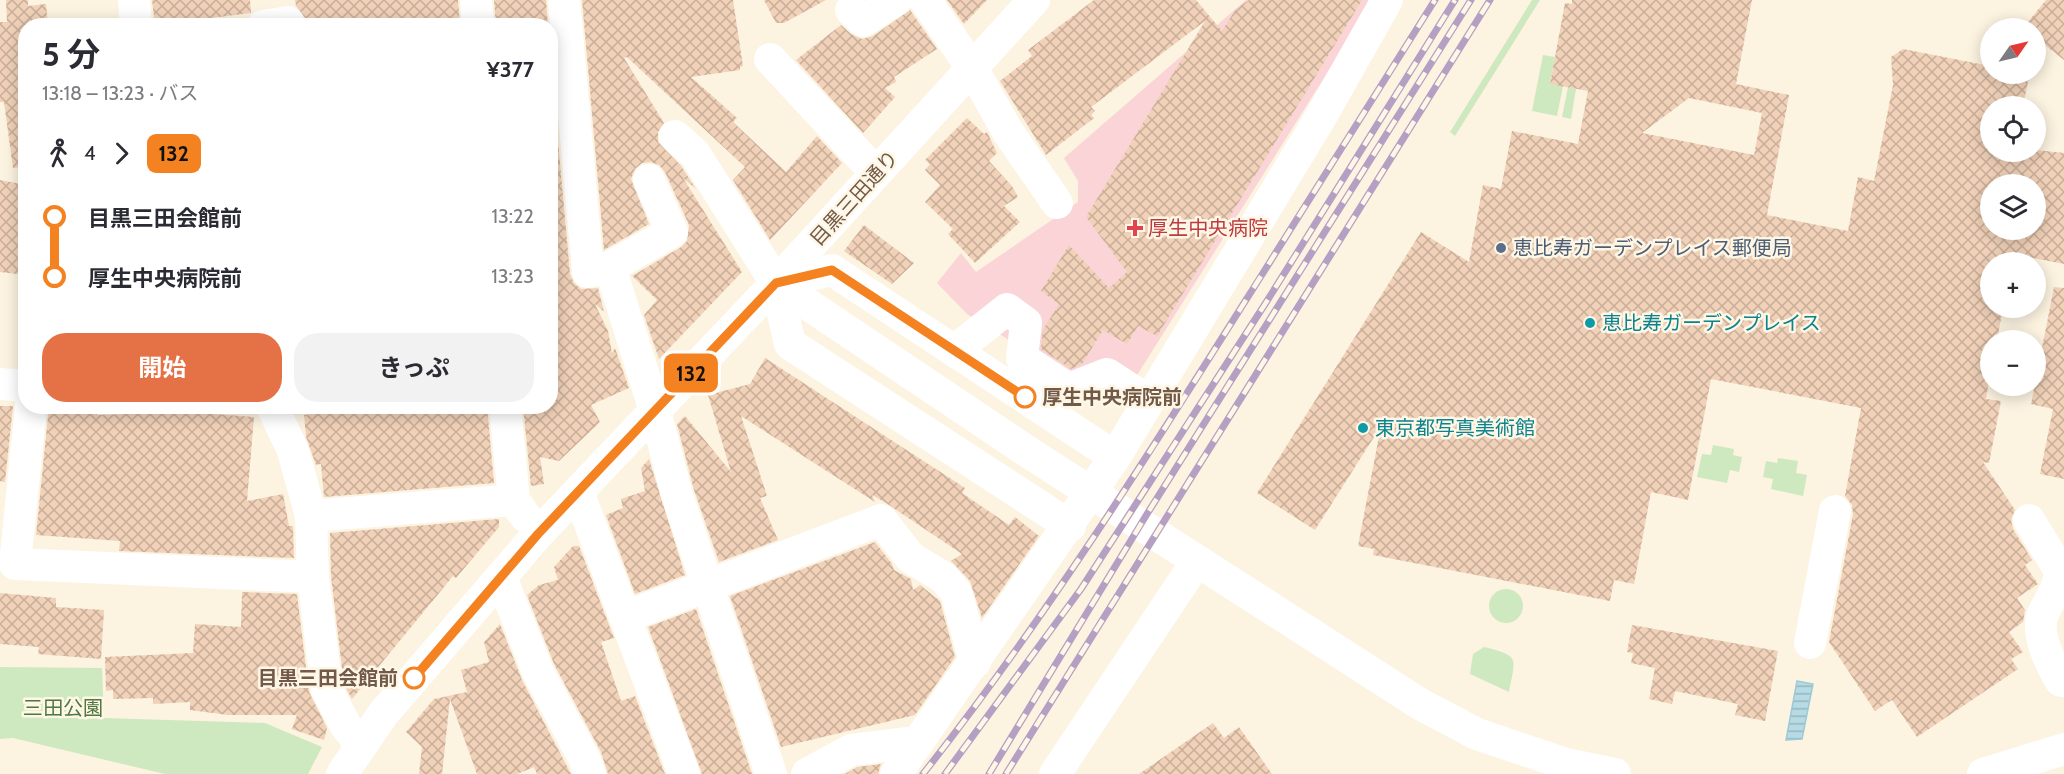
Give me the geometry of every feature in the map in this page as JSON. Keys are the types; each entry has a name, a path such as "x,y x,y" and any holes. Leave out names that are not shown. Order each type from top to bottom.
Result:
{"street":[{"path":"134,0 135,18"},
{"path":"476,0 477,18"},
{"path":"564,0 588,272 610,267 672,232 649,180"},
{"path":"851,10 863,21 896,0"},
{"path":"924,0 972,68 1008,132 1057,203"},
{"name":"目黒三田通り","path":"355,764 538,534 776,283 1034,0"},
{"path":"896,774 916,742 1070,526 1115,457 1147,400 1319,120 1387,0"},
{"path":"770,59 876,173"},
{"path":"675,136 695,154 776,283 790,344 1070,526"},
{"path":"610,267 655,411 677,495 771,774"},
{"path":"776,283 832,270 1115,457"},
{"path":"776,283 1169,543 1420,704 1477,734 1566,764 1615,774"},
{"path":"954,351 1007,309 1026,323 1022,358 1070,389 1107,374 1147,400"},
{"path":"0,384 18,385"},
{"path":"30,414 15,564 313,577"},
{"path":"276,414 293,451 311,516 313,577 327,690 355,764"},
{"path":"506,414 514,500 538,534"},
{"path":"578,492 684,774"},
{"path":"311,516 514,500"},
{"path":"1810,643 1835,511"},
{"path":"626,617 881,520 911,558 943,577 956,592 975,662"},
{"path":"2029,520 2060,571 2057,592 2042,616 2045,648 2063,682"},
{"path":"1055,774 1197,561"},
{"path":"501,578 538,672 585,760 590,774"},
{"path":"807,774 851,750 916,742"},
{"path":"1983,774 2062,756"}],"shaded area":[{"name":"厚生中央病院","path":"1246,0 1373,0 1117,407 967,314 937,283 961,253 976,272 1078,202 1078,181 1064,158"}],"green space":[{"path":"1532,0 1540,0 1455,136 1450,132"},
{"path":"1543,55 1555,57 1550,83 1563,86 1557,116 1532,111"},
{"path":"1568,87 1576,89 1571,119 1562,117"},
{"path":"1713,445 1734,449 1733,455 1742,457 1739,472 1730,470 1727,483 1697,477 1702,454 1711,455"},
{"path":"1778,458 1798,461 1796,473 1807,475 1803,496 1771,489 1773,479 1763,477 1766,461 1777,463"},
{"path":"1506,589 1518,594 1523,606 1518,618 1506,623 1494,618 1489,606 1494,594"},
{"path":"1484,647 1504,653 1513,660 1509,692 1470,674 1473,654"},
{"name":"三田公園","path":"0,667 102,668 104,718 265,723 322,747 308,774 165,774 13,738 0,739"}],"water":[{"path":"1797,681 1813,684 1802,739 1786,740"}],"building":[{"path":"6,0 28,0 28,6 46,4 47,18 18,18 18,168 13,168 4,102 0,102 0,22 7,22"},
{"path":"152,0 250,0 251,13 211,18 154,18"},
{"path":"295,0 458,0 459,18 305,18 296,6"},
{"path":"494,0 546,0 547,18 495,18"},
{"path":"582,0 733,0 743,66 740,70 691,77 737,118 733,122 786,172 817,136 842,163 770,240 733,180 745,167 627,57 624,58 664,123 658,132 658,142 681,166 696,189 683,178 742,272 659,359 644,315 657,300 632,276 681,247 687,241 689,225 665,172 659,165 651,162 642,163 635,169 631,179 649,224 604,250"},
{"path":"764,0 826,0 784,23 776,23"},
{"path":"947,0 987,0 964,24"},
{"name":"厚生中央病院","path":"1094,0 1196,0 1222,31 1236,9 1249,0 1362,0 1157,336 1138,326 1127,344 1103,330 1082,364 1071,369 1041,349 1043,330 1059,304 1041,291 1069,245 1109,288 1127,272 1086,217 1205,21 1091,107 1095,111 1091,115 1094,118 1046,155 1000,81 1032,56 1028,50"},
{"path":"1572,0 1752,0 1736,84 1789,95 1767,215 1848,231 1858,177 1874,181 1893,85 1891,57 1903,49 1980,64 1980,84 2028,84 2025,96 1980,96 1980,162 2046,162 2046,151 2064,153 2064,264 2046,260 2046,252 1980,252 1980,318 2001,318 1999,330 1980,330 1980,396 2001,401 1989,463 1983,462 2015,510 2011,520 2013,529 2032,560 2025,565 2038,584 2017,598 2025,610 2023,622 2009,632 2023,652 2011,659 2018,669 1917,737 1892,700 1875,711 1829,642 1853,514 1852,505 1845,496 1861,408 1711,379 1688,500 1651,492 1634,584 1614,580 1610,601 1373,555 1374,549 1358,546 1381,426 1315,530 1257,493 1421,232 1469,262 1483,185 1501,189 1512,131 1578,144 1588,91 1550,84 1565,3 1572,4","holes":["1689,98 1762,113 1754,155 1642,133"]},
{"path":"2046,0 2064,0 2064,60 2046,46 2046,18 2031,18"},
{"path":"910,10 937,49 894,77 896,82 885,88 895,97 863,133 796,60 841,25 851,34 862,39 873,36"},
{"path":"967,118 984,134 987,132 997,153 989,161 1012,186 1018,197 1004,206 1020,222 975,263 948,234 953,229 925,202 940,185 925,170 930,164 925,160"},
{"path":"558,141 570,274 574,283 581,289 598,288 604,312 595,304 608,331 612,353 615,348 629,388 591,405 600,422 559,461 540,457 544,484 531,486 524,414 558,414"},
{"path":"0,180 18,183 18,274 0,272"},
{"path":"864,225 914,263 892,284 844,251"},
{"path":"2054,287 2064,288 2064,479 2040,474 2053,409 2031,404 2033,396 2046,396 2046,330"},
{"path":"765,358 965,488 962,493 1009,525 1015,517 1039,536 982,618 970,581 951,561 962,554 886,503 872,495 875,502 741,416 767,496 760,498 778,540 719,562 694,490 677,424 685,416 731,472 708,395 750,384"},
{"path":"0,406 13,406 5,482 0,481"},
{"path":"48,414 213,414 254,417 247,501 283,494 289,526 293,526 294,558 119,551 120,541 36,535"},
{"path":"488,414 494,483 324,497 321,464 316,465 306,437 304,415"},
{"path":"649,459 685,575 635,594 606,515 623,508 621,499 645,491 641,468"},
{"path":"499,519 499,527 456,578 453,576 352,699 344,685 331,576 330,533"},
{"path":"875,542 894,570 911,579 913,590 920,585 940,601 955,657 915,715 781,747 730,596"},
{"path":"573,546 579,546 614,638 601,642 621,701 635,696 665,774 608,774 601,752 554,664 527,595 539,585 558,580 554,567"},
{"path":"242,592 297,594 309,692 327,728 324,740 292,729 297,715 228,715 190,710 190,702 153,704 153,698 113,699 113,690 106,691 105,657 193,653 195,624 241,627"},
{"path":"0,593 56,598 56,607 104,610 101,659 38,654 39,647 0,644"},
{"path":"696,609 752,774 702,774 648,627"},
{"path":"500,624 522,680 571,774 537,774 534,767 517,774 477,774 450,699 442,774 419,774 422,747 406,732 434,699 467,692 461,670 489,662 484,642"},
{"path":"1632,625 1778,651 1765,721 1735,715 1738,704 1675,691 1672,704 1649,699 1655,668 1631,663 1633,653 1627,652"},
{"path":"1213,723 1224,738 1239,727 1272,774 1139,774"},
{"path":"881,764 878,774 845,774 857,767"}],"railway":[{"path":"923,774 1011,657 1093,538 1435,0"},
{"path":"945,774 1081,589 1267,301 1455,0"},
{"path":"989,774 1147,514 1471,0"},
{"path":"1006,774 1490,0"}],"bus line":[{"name":"132","path":"414,678 538,534 776,283 832,270 1025,397"}],"place":[{"name":"厚生中央病院","path":"1135,228"},
{"name":"恵比寿ガーデンプレイス郵便局","path":"1501,248"},
{"name":"恵比寿ガーデンプレイス","path":"1590,323"},
{"name":"厚生中央病院前","path":"1025,397"},
{"name":"東京都写真美術館","path":"1363,428"},
{"name":"目黒三田会館前","path":"414,678"}]}
